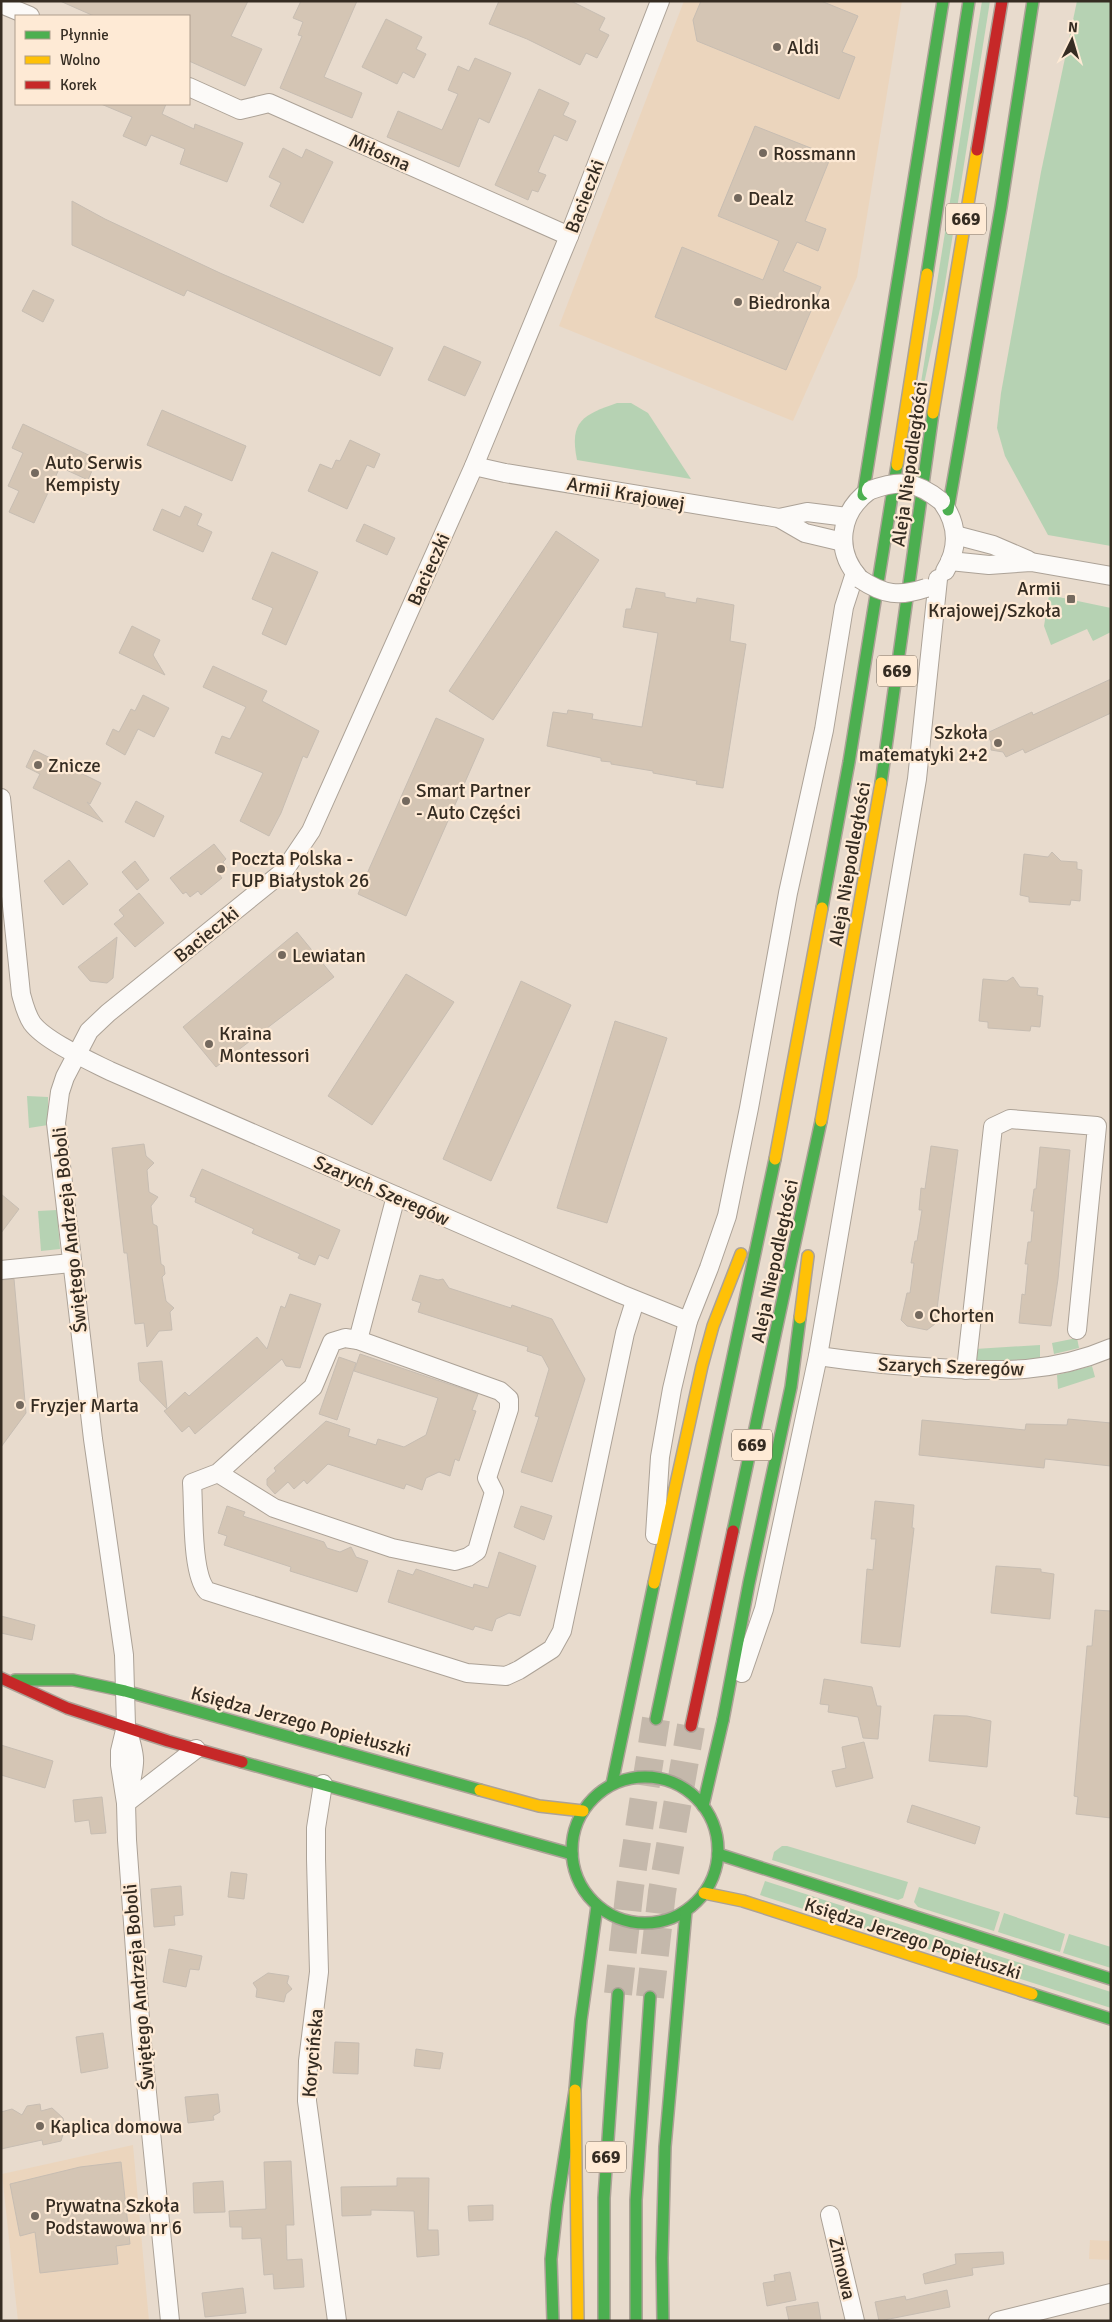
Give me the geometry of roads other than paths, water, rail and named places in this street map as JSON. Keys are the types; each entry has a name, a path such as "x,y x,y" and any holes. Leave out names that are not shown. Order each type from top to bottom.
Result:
{"main road":[{"path":"867,492 943,1"},
{"name":"Aleja Niepodległości","path":"656,1719 774,1164 850,753 969,1"},
{"name":"Aleja Niepodległości","path":"691,1726 813,1165 883,771 930,436 1002,1"},
{"path":"944,506 999,217 1033,1"},
{"path":"612,1784 706,1350 713,1326 774,1164"},
{"path":"810,1230 813,1165"},
{"path":"704,1806 724,1720 749,1583 791,1387 807,1276 809,1248"},
{"name":"Księdza Jerzego Popiełuszki","path":"5,1679 73,1680 125,1691 539,1806 583,1811"},
{"name":"Księdza Jerzego Popiełuszki","path":"5,1679 67,1708 196,1749 572,1854"},
{"path":"652,1777 671,1782 689,1792 704,1806 712,1820 717,1837 718,1854 714,1874 704,1893 686,1911 669,1920 650,1923 631,1922 613,1916 597,1906 584,1891 575,1874 572,1854 574,1832 583,1811 591,1800 612,1784 632,1778 652,1777"},
{"name":"Księdza Jerzego Popiełuszki","path":"718,1854 1111,1979"},
{"name":"Księdza Jerzego Popiełuszki","path":"704,1893 743,1901 1111,2018"},
{"path":"553,2321 552,2250 556,2205 575,2090 581,2020 597,1906"},
{"path":"663,2321 662,2258 666,2147 686,1911"},
{"name":"669","path":"604,2321 604,2197 608,2099 618,1994"},
{"name":"669","path":"636,2321 642,2092 650,1997"},
{"path":"575,2090 578,2321"}],"street":[{"name":"Bacieczki","path":"77,1054 89,1031 108,1013 284,871 298,853 311,831 474,466 569,236 656,2"},
{"path":"1,4 28,15"},
{"name":"Miłosna","path":"190,87 240,110 269,103 569,236"},
{"name":"Armii Krajowej","path":"474,466 505,473 779,518 805,533 843,542"},
{"path":"889,483 908,483 926,489 944,506 955,534 954,548 950,561 932,584 909,594 892,594 875,589 858,576 847,559 843,542 847,517 867,492 889,483"},
{"name":"Armii Krajowej","path":"779,518 807,512 847,517"},
{"path":"955,534 993,545 1030,562"},
{"path":"950,561 989,565 1030,562 1111,576"},
{"path":"654,1583 660,1458 672,1389 688,1321 710,1268 727,1216 749,1108 788,893 824,730 844,607 858,576"},
{"path":"724,1720 764,1609 818,1356 894,922 916,779 932,584"},
{"path":"1,798 21,994 25,1011 34,1025 44,1035 77,1054"},
{"name":"Szarych Szeregów","path":"77,1054 110,1071 635,1301 688,1321"},
{"name":"Świętego Andrzeja Boboli","path":"77,1054 60,1092 56,1123 92,1439 124,1655 126,1726 135,1752 135,1765 126,1803 127,1840 141,2033 170,2321"},
{"path":"966,1370 993,1127 1010,1119 1096,1126 1077,1330"},
{"path":"358,1340 396,1196"},
{"path":"1,1270 72,1263"},
{"path":"218,1473 274,1508 392,1548 454,1561 468,1557 477,1551 494,1492 487,1478 509,1409 508,1399 500,1390 358,1340 345,1338 332,1342 313,1387 218,1473 192,1483 198,1576 207,1590 467,1674 506,1676 541,1658 552,1649 562,1631 626,1333 635,1301"},
{"name":"Szarych Szeregów","path":"818,1356 886,1365 1002,1371 1051,1367 1090,1357 1111,1348"},
{"path":"126,1803 196,1749"},
{"name":"Korycińska","path":"323,1784 316,1828 319,1972 308,2061 307,2101 337,2321"},
{"name":"Zimowa","path":"830,2215 855,2321"},
{"path":"998,2321 1111,2293"}],"tunnel":[{"path":"618,1994 630,1887 656,1719"},
{"path":"650,1997 662,1892 691,1726"}],"place":[{"name":"Aldi","path":"777,47"},
{"name":"Rossmann","path":"763,153"},
{"name":"Dealz","path":"738,198"},
{"name":"Biedronka","path":"738,302"},
{"name":"Auto Serwis Kempisty","path":"35,473"},
{"name":"Armii Krajowej/Szkoła","path":"1071,599"},
{"name":"Szkoła matematyki 2+2","path":"998,743"},
{"name":"Znicze","path":"38,765"},
{"name":"Smart Partner - Auto Części","path":"406,801"},
{"name":"Poczta Polska - FUP Białystok 26","path":"221,869"},
{"name":"Lewiatan","path":"282,955"},
{"name":"Kraina Montessori","path":"209,1044"},
{"name":"Chorten","path":"919,1315"},
{"name":"Fryzjer Marta","path":"20,1405"},
{"name":"Kaplica domowa","path":"40,2126"},
{"name":"Prywatna Szkoła Podstawowa nr 6","path":"35,2216"}]}
